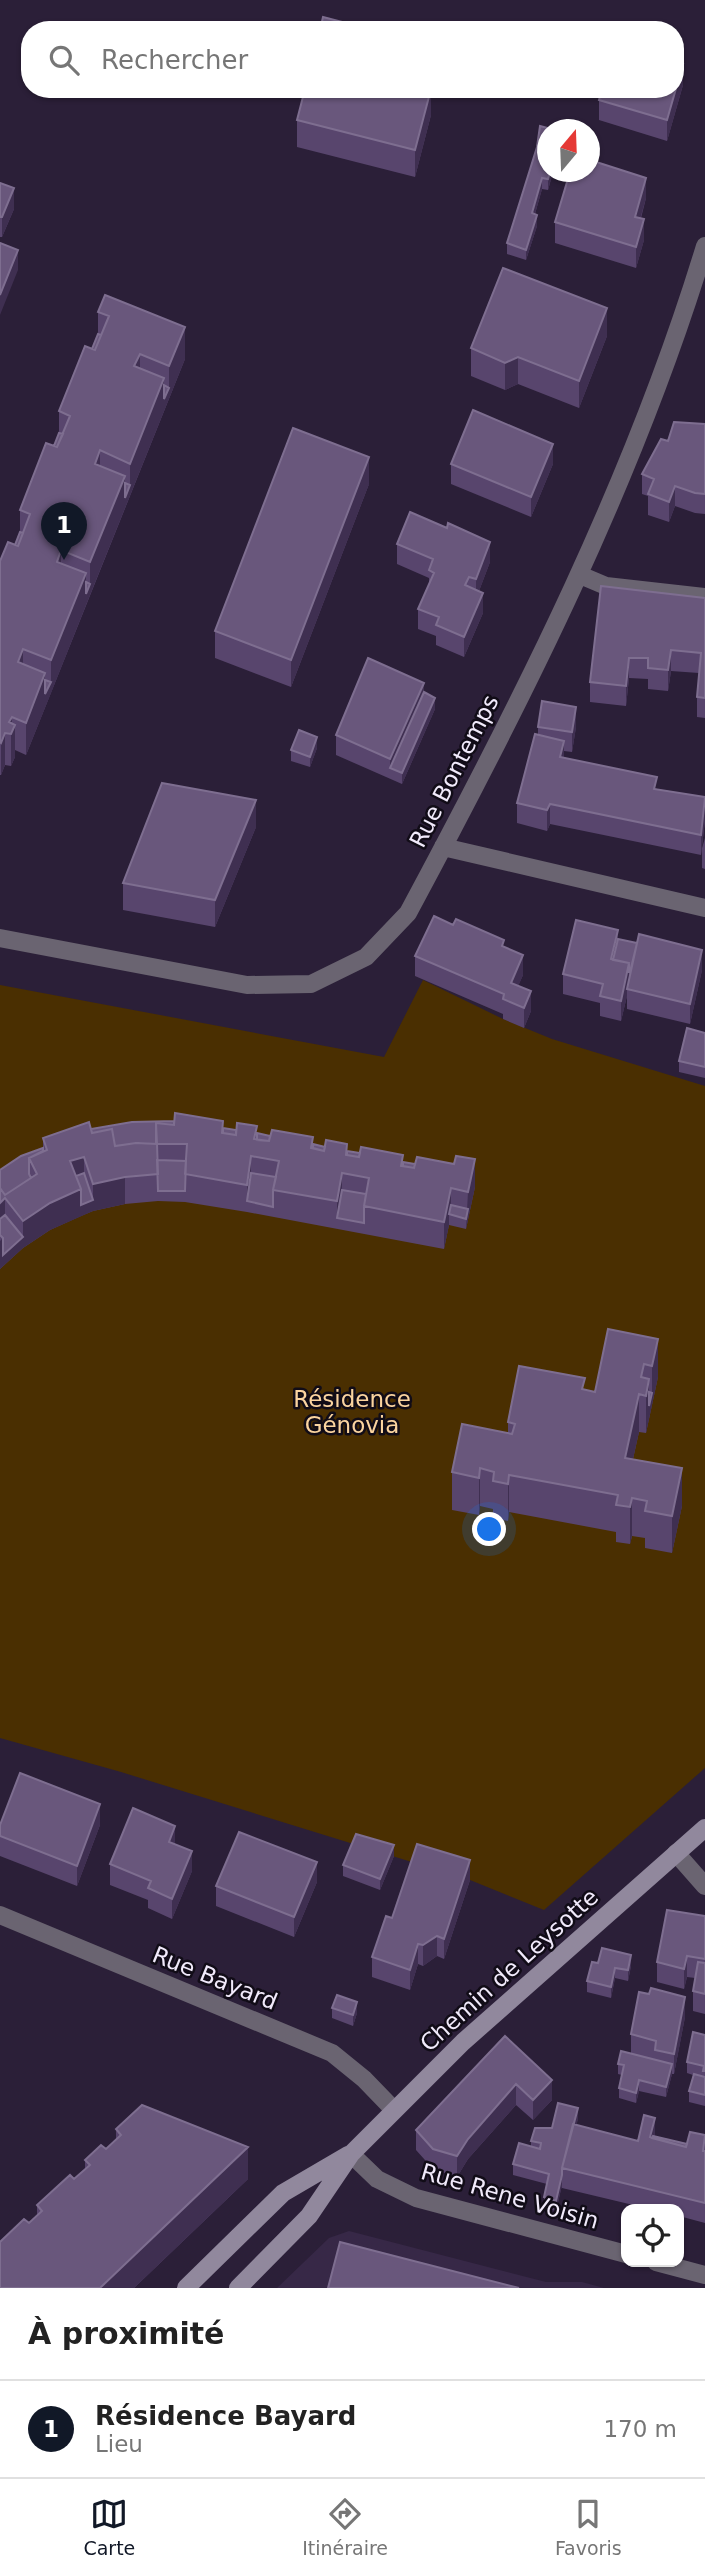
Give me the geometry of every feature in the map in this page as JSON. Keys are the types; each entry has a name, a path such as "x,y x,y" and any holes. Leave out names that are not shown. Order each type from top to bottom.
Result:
{"street":[{"name":"Rue Bontemps","path":"0,938 247,985 311,984 366,957 408,913 580,575 645,421 685,311 705,246"},
{"path":"580,575 606,586 705,597"},
{"path":"443,847 705,908"},
{"name":"Chemin de Leysotte","path":"238,2288 309,2217 351,2154 394,2110 508,2000 705,1828"},
{"path":"676,1853 705,1886"},
{"name":"Rue Bayard","path":"0,1915 332,2053 364,2079 394,2110"},
{"name":"Chemin de Leysotte","path":"186,2288 283,2193 351,2154"},
{"name":"Rue Rene Voisin","path":"351,2154 377,2179 416,2198 621,2253"},
{"path":"675,2267 705,2275"}],"shaded area":[{"path":"349,2231 546,2282 582,2282 604,2288 277,2288 329,2238"}],"green space":[{"name":"Résidence Génovia","path":"423,980 503,1019 552,1039 705,1086 705,1768 544,1910 470,1880 121,1772 0,1738 0,985 384,1057"}],"building":[{"path":"323,17 338,21 322,21"},
{"path":"303,98 429,98 415,150 297,120"},
{"path":"600,98 673,98 667,120"},
{"path":"537,147 537,182 541,182 532,213 537,215 526,250 507,243"},
{"path":"600,163 646,178 635,217 644,219 636,247 555,222 567,182 600,182"},
{"path":"0,183 14,188 2,217 0,217"},
{"path":"0,243 18,250 0,295"},
{"path":"503,268 607,308 579,381 518,357 505,363 471,348"},
{"path":"105,295 185,327 169,366 140,354 134,366 164,378 130,464 100,450 95,464 125,476 90,562 61,550 57,562 86,573 51,660 23,649 18,662 45,673 26,723 12,717 9,722 15,725 11,734 5,733 1,743 0,561 8,542 18,546 30,514 20,510 46,443 57,447 70,416 59,411 85,346 95,350 109,316 98,312"},
{"path":"98,334 101,335 95,350 92,349"},
{"path":"164,385 169,388 164,399"},
{"path":"473,410 553,444 531,497 451,464"},
{"path":"674,422 705,424 705,494 675,486 669,502 648,494 654,479 642,474 661,439 668,441"},
{"path":"293,428 369,457 291,660 215,631"},
{"path":"59,433 63,434 57,447 54,446"},
{"path":"125,483 130,485 125,498"},
{"path":"410,512 447,528 448,523 490,542 476,579 469,577 465,585 483,593 464,637 436,625 439,617 418,609 434,573 429,570 433,559 397,544"},
{"path":"20,532 23,533 18,546 15,545"},
{"path":"601,586 705,598 705,698 697,697 701,653 671,650 668,670 648,668 648,658 629,658 626,686 590,682"},
{"path":"368,658 424,683 390,759 336,735"},
{"path":"45,680 51,682 45,694"},
{"path":"424,692 435,698 402,773 390,768"},
{"path":"542,701 576,707 572,732 538,727"},
{"path":"299,730 317,737 310,757 291,750"},
{"path":"535,734 564,741 560,757 657,777 654,789 705,797 701,835 550,804 547,810 517,803"},
{"path":"162,783 256,800 215,900 123,883"},
{"path":"434,916 453,925 456,919 504,940 502,946 523,955 511,983 531,991 524,1008 503,999 504,994 415,956"},
{"path":"576,920 618,930 611,959 629,963 621,1001 600,996 603,984 563,974"},
{"path":"639,934 702,950 690,1004 627,989"},
{"path":"618,939 637,943 630,972 629,963 613,960"},
{"path":"687,1028 705,1033 705,1067 679,1061"},
{"path":"175,1113 223,1121 222,1133 236,1135 237,1123 257,1126 254,1139 269,1141 272,1130 313,1137 311,1148 324,1151 326,1140 347,1144 346,1155 359,1157 361,1147 403,1155 401,1166 414,1168 417,1157 454,1164 456,1156 475,1159 468,1192 451,1188 444,1222 364,1206 369,1178 342,1173 337,1201 273,1190 279,1161 251,1156 247,1185 185,1174 187,1144 157,1144 156,1123 174,1125"},
{"path":"174,1121 174,1125 156,1123 156,1144 115,1146 112,1129 92,1133 91,1129 132,1122"},
{"path":"89,1122 92,1133 112,1129 115,1146 157,1144 158,1174 93,1184 84,1157 70,1161 81,1189 50,1203 23,1221 5,1198 0,1203 0,1188 5,1195 37,1174 29,1158 47,1150 43,1138"},
{"path":"223,1128 236,1130 236,1135 223,1133"},
{"path":"257,1133 270,1136 269,1141 257,1140"},
{"path":"313,1144 325,1147 324,1151 313,1148"},
{"path":"43,1148 43,1151 29,1158 31,1178 5,1195 0,1188 0,1170 21,1156"},
{"path":"347,1151 360,1153 359,1157 347,1155"},
{"path":"157,1160 186,1161 185,1191 158,1191"},
{"path":"403,1162 415,1164 414,1168 403,1166"},
{"path":"84,1173 93,1200 81,1205 81,1189 76,1176"},
{"path":"251,1173 276,1177 273,1207 247,1201"},
{"path":"342,1190 366,1194 364,1223 337,1218"},
{"path":"451,1205 468,1209 466,1219 449,1214"},
{"path":"5,1215 23,1237 3,1255 0,1219"},
{"path":"608,1329 658,1339 652,1366 644,1364 641,1377 649,1379 646,1396 639,1394 625,1458 682,1468 672,1516 645,1511 647,1501 632,1498 630,1507 616,1505 618,1495 509,1475 508,1484 493,1481 494,1472 480,1468 479,1478 452,1472 462,1424 512,1434 515,1424 508,1422 519,1366 585,1378 582,1389 595,1392"},
{"path":"20,1773 100,1804 77,1866 0,1836 0,1825"},
{"path":"133,1808 175,1826 169,1842 192,1851 172,1899 148,1888 151,1881 110,1864"},
{"path":"239,1832 317,1862 294,1917 216,1886"},
{"path":"356,1834 394,1845 380,1879 343,1865"},
{"path":"417,1844 470,1860 444,1939 437,1936 423,1945 418,1944 410,1970 372,1957 386,1916 392,1918"},
{"path":"667,1910 705,1916 705,1959 687,1956 684,1969 657,1962"},
{"path":"602,1948 631,1955 628,1970 615,1968 611,1987 587,1981 592,1962 598,1963"},
{"path":"698,1962 705,1963 705,1994 693,1991"},
{"path":"651,1988 685,1997 674,2054 655,2050 656,2041 631,2034 639,1992 649,1994"},
{"path":"337,1995 357,2002 353,2015 332,2008"},
{"path":"693,2032 705,2035 705,2071 704,2066 687,2062"},
{"path":"505,2036 552,2080 533,2100 516,2084 468,2139 457,2156 433,2149 416,2130"},
{"path":"621,2051 672,2064 666,2087 639,2080 636,2093 619,2088 624,2065 618,2064"},
{"path":"694,2074 705,2077 705,2095 689,2091"},
{"path":"558,2103 578,2108 556,2201 544,2197 549,2174 513,2164 519,2143 540,2149 541,2143 531,2141 535,2128 552,2128"},
{"path":"142,2105 248,2147 100,2288 0,2288 0,2242 24,2219 29,2223 42,2211 37,2205 70,2175 74,2179 90,2165 85,2160 101,2145 106,2149 121,2135 116,2129"},
{"path":"644,2115 655,2118 650,2137 686,2147 690,2132 705,2135 705,2203 562,2168 573,2124 638,2141"},
{"path":"653,2136 687,2144 686,2147 652,2138"},
{"path":"340,2242 519,2288 328,2288"}],"place":[{"name":"Résidence Bayard","path":"64,560"}]}
